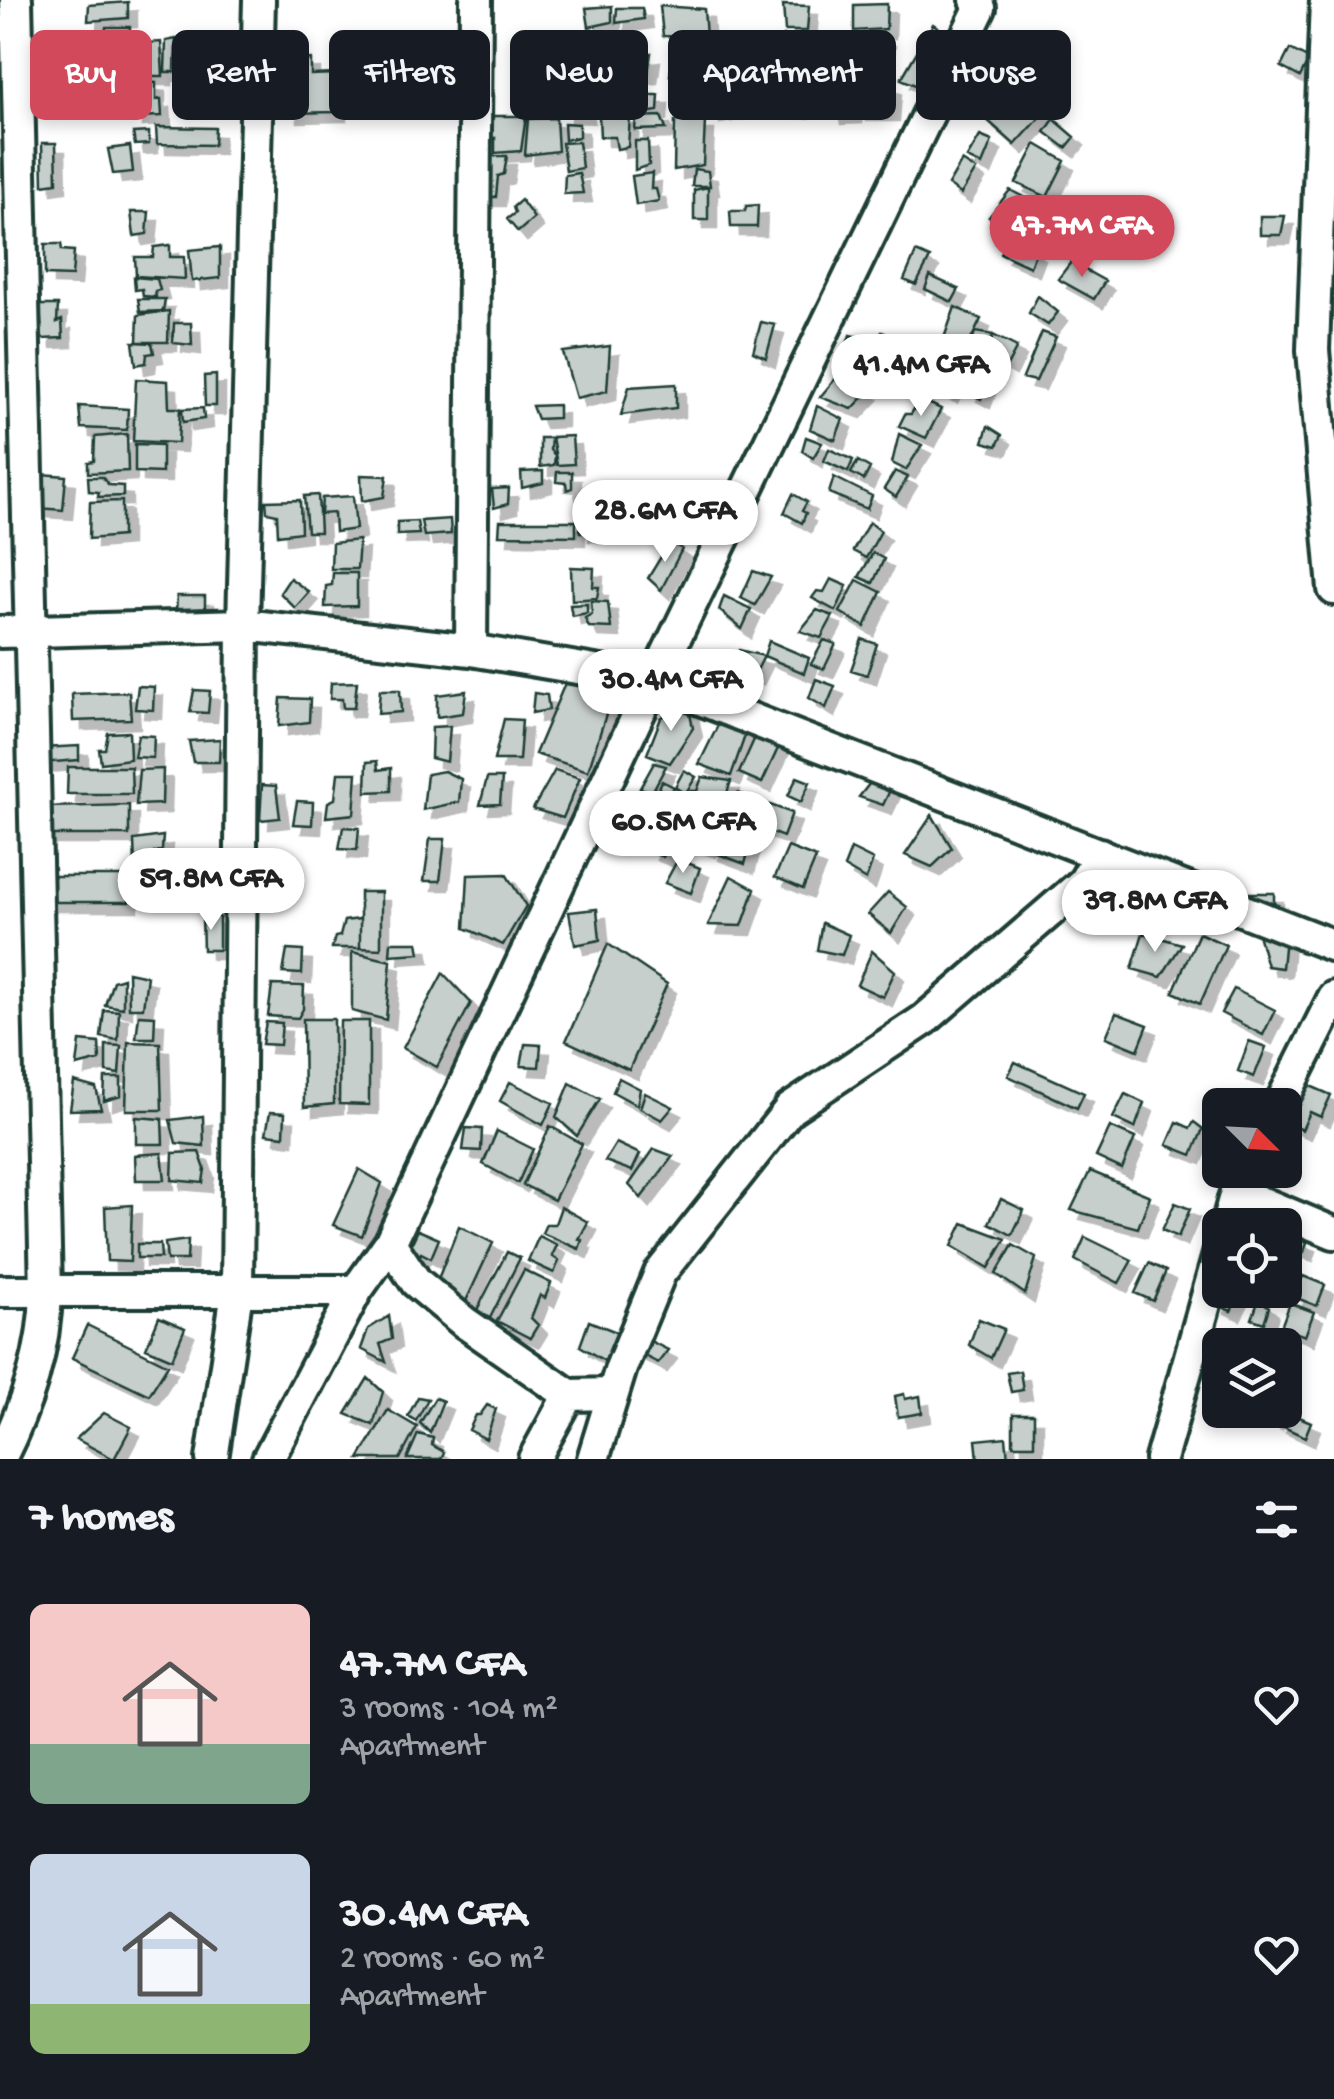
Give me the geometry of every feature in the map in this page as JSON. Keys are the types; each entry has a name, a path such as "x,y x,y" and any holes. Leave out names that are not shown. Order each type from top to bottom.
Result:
{"street":[{"path":"0,1458 22,1415 45,1332 46,1291 16,0"},
{"path":"212,1459 237,1292 243,625 259,0"},
{"path":"471,650 476,0"},
{"path":"268,1459 356,1292 390,1244 654,681 980,8 976,0"},
{"path":"1326,0 1324,354 1334,589"},
{"path":"0,632 243,625 471,650 654,681 1334,946"},
{"path":"593,1459 613,1394 660,1272 790,1108 924,1020 1084,882 1100,854"},
{"path":"1288,1088 1334,997"},
{"path":"1254,1188 1334,1233"},
{"path":"390,1244 416,1282 464,1322 568,1395 613,1394"},
{"path":"0,1291 356,1292"},
{"path":"1161,1459 1204,1308"},
{"path":"534,1459 568,1395"}],"building":[{"path":"128,2 128,18 88,21 89,5"},
{"path":"887,4 886,29 854,30 854,5"},
{"path":"783,5 809,6 807,30 785,30"},
{"path":"612,6 612,22 589,27 586,8"},
{"path":"660,6 704,9 706,30 668,30 668,36 663,36"},
{"path":"617,8 642,8 644,19 616,23"},
{"path":"106,27 130,27 130,30 106,30"},
{"path":"172,40 172,72 165,72 166,41"},
{"path":"161,42 163,76 152,76 152,43"},
{"path":"1290,49 1309,59 1300,77 1281,67"},
{"path":"916,53 916,85 901,79"},
{"path":"309,59 311,75 329,74 329,112 309,113"},
{"path":"152,83 156,83 156,100 161,99 162,116 152,116"},
{"path":"648,95 659,95 658,111 648,112"},
{"path":"490,116 525,120 521,151 495,153 495,138 488,140"},
{"path":"661,116 666,129 635,130 636,120 648,120 648,117"},
{"path":"528,120 556,120 558,151 525,155"},
{"path":"599,120 630,120 628,147 617,149 615,137 600,137"},
{"path":"987,120 1038,120 1015,145"},
{"path":"1055,120 1075,137 1066,148 1045,132"},
{"path":"675,121 705,121 703,165 674,170"},
{"path":"564,123 579,124 579,137 565,140"},
{"path":"156,127 215,128 214,145 157,144"},
{"path":"149,132 149,144 135,145 133,133"},
{"path":"980,136 992,141 982,165 967,158"},
{"path":"635,141 648,141 649,165 635,170"},
{"path":"579,142 582,168 566,171 562,143"},
{"path":"42,143 56,143 57,183 43,185"},
{"path":"1036,144 1065,161 1047,197 1016,183"},
{"path":"130,146 133,172 113,174 108,149"},
{"path":"484,156 507,156 504,174 498,176 496,197 485,197"},
{"path":"962,161 976,170 961,194 948,185"},
{"path":"694,169 708,171 710,186 692,186"},
{"path":"579,173 583,193 564,194 565,175"},
{"path":"652,173 651,189 656,189 659,201 636,205 632,176"},
{"path":"708,187 708,220 694,220 694,190"},
{"path":"1010,190 1037,204 1026,233 989,217"},
{"path":"521,200 534,218 518,232 507,219"},
{"path":"758,205 757,227 731,227 730,211 745,211 746,206"},
{"path":"131,212 149,212 147,234 134,236"},
{"path":"1260,216 1285,216 1281,235 1260,235"},
{"path":"1013,238 1036,251 1030,267 1000,253"},
{"path":"45,244 61,244 62,250 74,251 72,276 45,275"},
{"path":"170,245 170,257 184,257 185,279 136,276 135,257 153,257 154,247"},
{"path":"220,247 220,278 192,281 189,250"},
{"path":"916,252 930,258 916,285 904,280"},
{"path":"1071,262 1105,281 1094,299 1058,279"},
{"path":"930,276 959,289 952,302 925,289"},
{"path":"134,277 157,279 160,290 155,291 156,297 143,296 142,289 135,290"},
{"path":"1038,296 1058,312 1048,325 1029,313"},
{"path":"138,299 165,299 163,311 140,312"},
{"path":"40,305 58,305 57,322 62,320 63,338 42,339"},
{"path":"955,307 981,319 967,348 944,338"},
{"path":"169,311 168,342 137,342 138,315"},
{"path":"761,322 775,325 766,358 753,352"},
{"path":"174,323 191,323 192,345 173,343"},
{"path":"882,332 916,348 904,371 870,347"},
{"path":"975,332 993,335 988,355 967,355"},
{"path":"1042,332 1056,337 1036,381 1023,378"},
{"path":"850,335 875,341 869,370 839,368"},
{"path":"993,335 1017,347 1007,366 988,355"},
{"path":"133,342 152,343 154,353 147,354 146,363 136,365"},
{"path":"610,346 607,391 576,398 563,352"},
{"path":"931,366 958,376 948,394 921,382"},
{"path":"216,375 216,406 205,406 204,376"},
{"path":"976,375 987,383 981,399 968,392"},
{"path":"836,378 869,391 852,409 820,397"},
{"path":"136,379 168,381 169,408 180,408 178,443 133,441"},
{"path":"676,384 676,408 621,415 629,387"},
{"path":"920,399 941,409 926,438 899,426"},
{"path":"558,405 558,418 537,419 532,406"},
{"path":"79,406 128,409 127,430 81,428"},
{"path":"817,406 843,419 835,440 810,429"},
{"path":"203,408 204,419 183,422 182,409"},
{"path":"988,426 1002,435 997,446 983,442"},
{"path":"127,434 128,471 88,473 88,462 94,461 95,437"},
{"path":"899,434 922,445 906,470 892,463"},
{"path":"572,436 574,464 557,465 552,437"},
{"path":"806,437 822,443 813,458 802,451"},
{"path":"540,438 551,438 554,465 540,467"},
{"path":"135,444 162,445 162,473 135,472"},
{"path":"829,449 853,460 848,472 824,461"},
{"path":"858,461 870,468 864,480 851,473"},
{"path":"543,471 543,483 522,488 521,472"},
{"path":"895,471 908,477 896,497 884,489"},
{"path":"557,472 572,472 572,488 567,490 566,483 556,482"},
{"path":"41,474 66,476 63,510 38,508"},
{"path":"361,475 387,476 384,497 362,501"},
{"path":"88,477 102,477 109,485 123,486 123,496 98,497 99,492 89,491"},
{"path":"834,477 872,496 867,509 829,493"},
{"path":"509,488 508,504 494,508 492,489"},
{"path":"793,494 807,502 802,523 784,513"},
{"path":"318,495 320,532 307,532 304,496"},
{"path":"353,496 356,529 335,532 334,513 321,514 322,498"},
{"path":"300,500 301,532 278,535 277,514 267,512 266,501"},
{"path":"122,501 122,536 89,539 90,502"},
{"path":"581,506 705,509 696,535 580,532"},
{"path":"450,519 451,534 424,536 421,521"},
{"path":"417,521 419,534 397,535 397,522"},
{"path":"500,521 576,521 576,536 499,535"},
{"path":"869,522 881,531 866,558 853,551"},
{"path":"359,540 357,569 331,569 332,543"},
{"path":"670,542 682,549 661,590 648,578"},
{"path":"873,553 884,559 873,583 859,577"},
{"path":"571,567 594,568 593,587 599,587 597,598 572,600"},
{"path":"753,571 771,577 755,605 741,598"},
{"path":"333,573 357,573 357,606 325,607 326,586 332,585"},
{"path":"290,578 309,592 295,608 280,593"},
{"path":"831,579 847,586 836,611 812,598 817,591 824,592"},
{"path":"857,580 881,592 865,627 840,612"},
{"path":"177,596 205,596 205,613 176,613"},
{"path":"724,596 751,609 742,629 719,610"},
{"path":"591,601 608,602 611,628 589,627 585,618 592,614"},
{"path":"587,604 587,613 572,616 570,605"},
{"path":"817,610 833,616 821,638 800,631"},
{"path":"862,639 877,644 867,675 851,670"},
{"path":"824,640 836,644 824,669 811,664"},
{"path":"769,641 809,658 804,673 764,656"},
{"path":"739,650 764,656 754,676 726,672"},
{"path":"816,679 835,686 826,708 809,698"},
{"path":"566,681 616,683 588,771 535,754"},
{"path":"357,682 354,708 343,708 342,699 330,699 331,683"},
{"path":"138,686 154,687 153,710 135,709"},
{"path":"194,690 210,691 208,713 190,712"},
{"path":"380,690 400,690 401,712 378,714"},
{"path":"466,691 463,713 437,717 437,695"},
{"path":"129,692 131,719 73,721 72,694"},
{"path":"534,693 547,695 549,710 532,713"},
{"path":"281,698 310,699 309,722 279,726"},
{"path":"678,706 689,709 693,728 670,763 647,754 661,718"},
{"path":"504,719 522,720 519,760 494,760"},
{"path":"721,719 747,730 731,776 699,764"},
{"path":"450,726 447,762 431,758 432,727"},
{"path":"129,732 130,759 101,763 99,749 105,749 108,733"},
{"path":"757,733 780,744 762,783 739,773"},
{"path":"138,735 154,736 153,758 134,757"},
{"path":"220,739 219,762 193,762 189,741"},
{"path":"79,746 79,760 41,763 41,748"},
{"path":"377,761 378,770 391,768 391,791 366,792 367,762"},
{"path":"654,763 666,766 652,792 640,788"},
{"path":"68,767 131,767 132,794 67,794"},
{"path":"163,769 162,804 136,805 139,770"},
{"path":"555,770 580,778 563,818 533,809"},
{"path":"684,770 696,777 685,794 675,787"},
{"path":"444,771 461,779 459,802 423,810 427,774"},
{"path":"338,773 357,773 354,814 326,817 328,802 335,799"},
{"path":"702,777 731,781 721,811 690,802 691,791 697,791"},
{"path":"797,777 810,782 801,802 788,796"},
{"path":"487,778 502,778 500,804 480,805"},
{"path":"662,781 674,787 667,801 654,799"},
{"path":"870,783 891,788 883,805 859,797"},
{"path":"262,785 276,786 280,818 260,820"},
{"path":"636,792 648,800 637,827 623,815"},
{"path":"738,793 792,813 783,837 729,816"},
{"path":"297,801 313,802 312,825 293,824"},
{"path":"129,805 129,835 44,835 44,807"},
{"path":"691,813 715,823 707,848 683,841"},
{"path":"932,815 952,848 932,867 905,855"},
{"path":"721,819 753,834 745,864 710,851"},
{"path":"343,827 359,828 357,850 339,849"},
{"path":"163,836 162,850 154,853 152,868 135,867 134,840"},
{"path":"655,836 671,844 663,857 648,851"},
{"path":"430,839 445,839 440,881 424,881"},
{"path":"788,847 816,858 803,889 775,877"},
{"path":"851,849 873,860 866,880 844,867"},
{"path":"678,859 700,868 691,893 665,883"},
{"path":"506,874 526,906 503,945 465,928 468,875"},
{"path":"45,876 131,876 129,902 44,902"},
{"path":"731,876 755,889 742,926 708,925"},
{"path":"360,892 381,892 381,949 360,948"},
{"path":"888,892 907,907 891,933 868,914"},
{"path":"1246,893 1274,893 1274,905 1246,905"},
{"path":"597,909 600,940 575,945 569,912"},
{"path":"202,914 219,917 219,950 203,950"},
{"path":"360,919 360,948 332,948 344,921"},
{"path":"822,923 849,935 842,955 817,950"},
{"path":"1143,933 1182,944 1161,977 1132,969"},
{"path":"1199,933 1226,945 1200,1004 1173,992"},
{"path":"1258,934 1285,937 1282,968 1267,966"},
{"path":"391,942 418,942 420,953 390,955"},
{"path":"608,944 667,984 629,1070 566,1041"},
{"path":"287,950 303,951 302,974 283,973"},
{"path":"872,951 895,971 883,997 857,985"},
{"path":"352,952 391,961 386,1020 352,1011"},
{"path":"128,972 147,976 143,1008 129,1008"},
{"path":"443,973 471,1003 437,1067 403,1048"},
{"path":"123,978 123,1008 105,1005 113,981"},
{"path":"272,985 304,986 303,1009 298,1018 268,1016"},
{"path":"1234,989 1275,1010 1263,1035 1221,1013"},
{"path":"104,1010 119,1011 118,1040 101,1037"},
{"path":"1116,1013 1148,1025 1138,1050 1106,1037"},
{"path":"139,1015 155,1016 154,1038 136,1038"},
{"path":"303,1019 334,1019 334,1104 304,1107"},
{"path":"340,1021 369,1021 369,1105 339,1104"},
{"path":"266,1022 282,1023 280,1045 262,1044"},
{"path":"80,1041 99,1043 100,1060 77,1066"},
{"path":"1249,1041 1266,1047 1254,1077 1238,1071"},
{"path":"128,1042 160,1043 162,1110 126,1110"},
{"path":"525,1044 541,1045 539,1067 521,1066"},
{"path":"106,1045 121,1046 119,1074 106,1072"},
{"path":"1015,1062 1084,1093 1077,1108 1008,1076"},
{"path":"105,1078 121,1078 121,1096 104,1101"},
{"path":"619,1078 640,1089 637,1105 613,1092"},
{"path":"74,1082 96,1088 101,1109 70,1110"},
{"path":"510,1082 553,1103 543,1125 500,1101"},
{"path":"570,1083 600,1099 577,1136 556,1117"},
{"path":"1308,1085 1331,1095 1321,1117 1310,1112 1302,1130 1302,1098"},
{"path":"645,1093 673,1107 662,1120 640,1108"},
{"path":"1125,1094 1144,1103 1135,1128 1113,1118"},
{"path":"270,1112 285,1113 284,1136 266,1134"},
{"path":"203,1116 204,1146 176,1143 170,1120"},
{"path":"136,1117 162,1119 163,1144 136,1144"},
{"path":"1177,1122 1190,1128 1194,1122 1202,1128 1192,1155 1167,1145"},
{"path":"550,1126 582,1144 554,1200 523,1185"},
{"path":"1110,1127 1135,1138 1122,1169 1096,1157"},
{"path":"466,1128 482,1129 481,1151 463,1150"},
{"path":"497,1131 533,1149 518,1183 483,1164"},
{"path":"616,1143 640,1154 632,1171 605,1161"},
{"path":"654,1149 673,1156 641,1198 629,1185"},
{"path":"199,1152 205,1169 203,1183 172,1180 173,1153"},
{"path":"162,1153 165,1180 136,1180 135,1155"},
{"path":"359,1169 382,1183 362,1236 333,1225"},
{"path":"1090,1171 1150,1196 1138,1228 1071,1210"},
{"path":"1001,1199 1024,1210 1012,1235 989,1223"},
{"path":"1175,1203 1190,1209 1178,1237 1162,1230"},
{"path":"132,1205 130,1262 107,1261 105,1207"},
{"path":"561,1207 588,1222 579,1239 579,1249 542,1233 546,1224 555,1224"},
{"path":"963,1223 1006,1239 989,1268 952,1246"},
{"path":"459,1226 493,1243 466,1301 436,1284"},
{"path":"418,1230 439,1239 431,1258 421,1253 416,1262 405,1257"},
{"path":"539,1236 557,1245 552,1256 559,1261 554,1273 528,1261"},
{"path":"1085,1237 1132,1260 1119,1283 1075,1260"},
{"path":"188,1240 187,1260 167,1260 165,1243"},
{"path":"137,1244 160,1244 161,1258 137,1258"},
{"path":"1013,1245 1036,1258 1025,1294 996,1274"},
{"path":"507,1252 520,1258 489,1320 477,1310"},
{"path":"1149,1263 1166,1271 1153,1301 1135,1293"},
{"path":"524,1270 551,1283 545,1298 540,1295 531,1318 538,1325 530,1338 497,1321"},
{"path":"1302,1278 1325,1285 1317,1306 1302,1300"},
{"path":"1256,1308 1269,1308 1264,1323 1252,1319"},
{"path":"1288,1308 1314,1312 1305,1336 1302,1328 1281,1327"},
{"path":"389,1316 392,1339 380,1344 386,1362 361,1349 368,1329"},
{"path":"159,1317 185,1328 172,1359 146,1348"},
{"path":"979,1319 1004,1329 991,1358 969,1345"},
{"path":"589,1321 624,1335 611,1365 580,1346"},
{"path":"87,1325 168,1365 149,1395 72,1358"},
{"path":"640,1336 668,1350 658,1363 635,1351"},
{"path":"1020,1371 1023,1390 1011,1392 1007,1373"},
{"path":"368,1378 383,1392 373,1425 346,1414"},
{"path":"904,1394 905,1399 920,1396 922,1413 898,1417 895,1396"},
{"path":"418,1397 428,1399 416,1421 408,1416"},
{"path":"435,1398 443,1401 430,1433 420,1423"},
{"path":"487,1405 496,1409 486,1439 469,1430 476,1415"},
{"path":"388,1410 417,1427 400,1459 359,1459"},
{"path":"104,1413 131,1427 114,1459 76,1439"},
{"path":"1013,1414 1034,1414 1034,1445 1013,1445"},
{"path":"1302,1418 1311,1422 1305,1437 1286,1428 1302,1428"},
{"path":"418,1434 433,1438 432,1445 444,1452 441,1459 407,1459"},
{"path":"1006,1437 1008,1459 978,1459 976,1440"}]}
